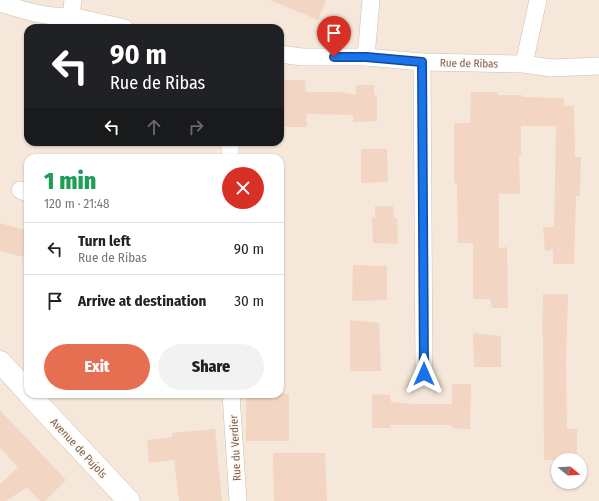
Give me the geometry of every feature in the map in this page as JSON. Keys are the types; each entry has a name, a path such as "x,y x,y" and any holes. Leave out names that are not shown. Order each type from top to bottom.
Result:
{"main road":[{"name":"Avenue de Pujols","path":"0,362 24,388"},
{"name":"Avenue de Pujols","path":"34,398 127,501"}],"street":[{"path":"366,57 371,0"},
{"path":"524,64 538,0"},
{"path":"0,3 62,18 72,8 115,24"},
{"name":"Rue de Ribas","path":"284,55 302,57 366,57 422,62 524,64 551,68 599,66"},
{"path":"422,62 424,374"},
{"name":"Rue du Verdier","path":"232,398 238,501"}],"shaded area":[{"path":"0,0 599,0 599,501 0,501"}],"building":[{"path":"270,0 326,0 318,20"},
{"path":"284,80 305,80 306,92 340,92 356,95 356,85 374,85 374,95 377,95 377,121 353,122 353,115 306,114 307,127 284,127"},
{"path":"471,92 497,92 498,95 522,95 522,97 564,98 564,106 574,106 575,157 581,157 580,196 576,196 574,264 553,264 553,250 545,251 543,227 554,227 556,126 521,126 521,155 519,155 520,194 499,194 499,248 507,247 508,308 492,308 490,299 473,299 473,243 458,243 457,183 454,183 454,123 470,123"},
{"path":"361,149 387,149 388,182 361,183"},
{"path":"375,206 393,206 394,218 397,218 398,244 373,243 372,217 375,218"},
{"path":"0,223 24,230 23,257 0,251"},
{"path":"353,265 387,266 387,300 352,301"},
{"path":"543,294 568,294 566,362 567,429 577,429 577,453 551,453 551,460 544,460 542,336"},
{"path":"350,320 379,323 381,371 350,371"},
{"path":"473,333 501,336 501,367 474,367"},
{"path":"452,384 471,384 470,429 452,428 452,425 390,425 390,428 372,428 372,394 390,395 391,402 414,404 452,404"},
{"path":"284,394 289,394 289,441 246,441 246,398 284,398"},
{"path":"0,410 66,480 45,501 40,501 27,487 6,501 0,501 0,484 18,467 0,448"},
{"path":"215,429 222,501 179,501 174,460 149,463 147,440 172,437 172,433"},
{"path":"273,453 325,453 327,501 274,501"}],"route":[{"path":"334,57 366,57 422,62 424,374"}]}
